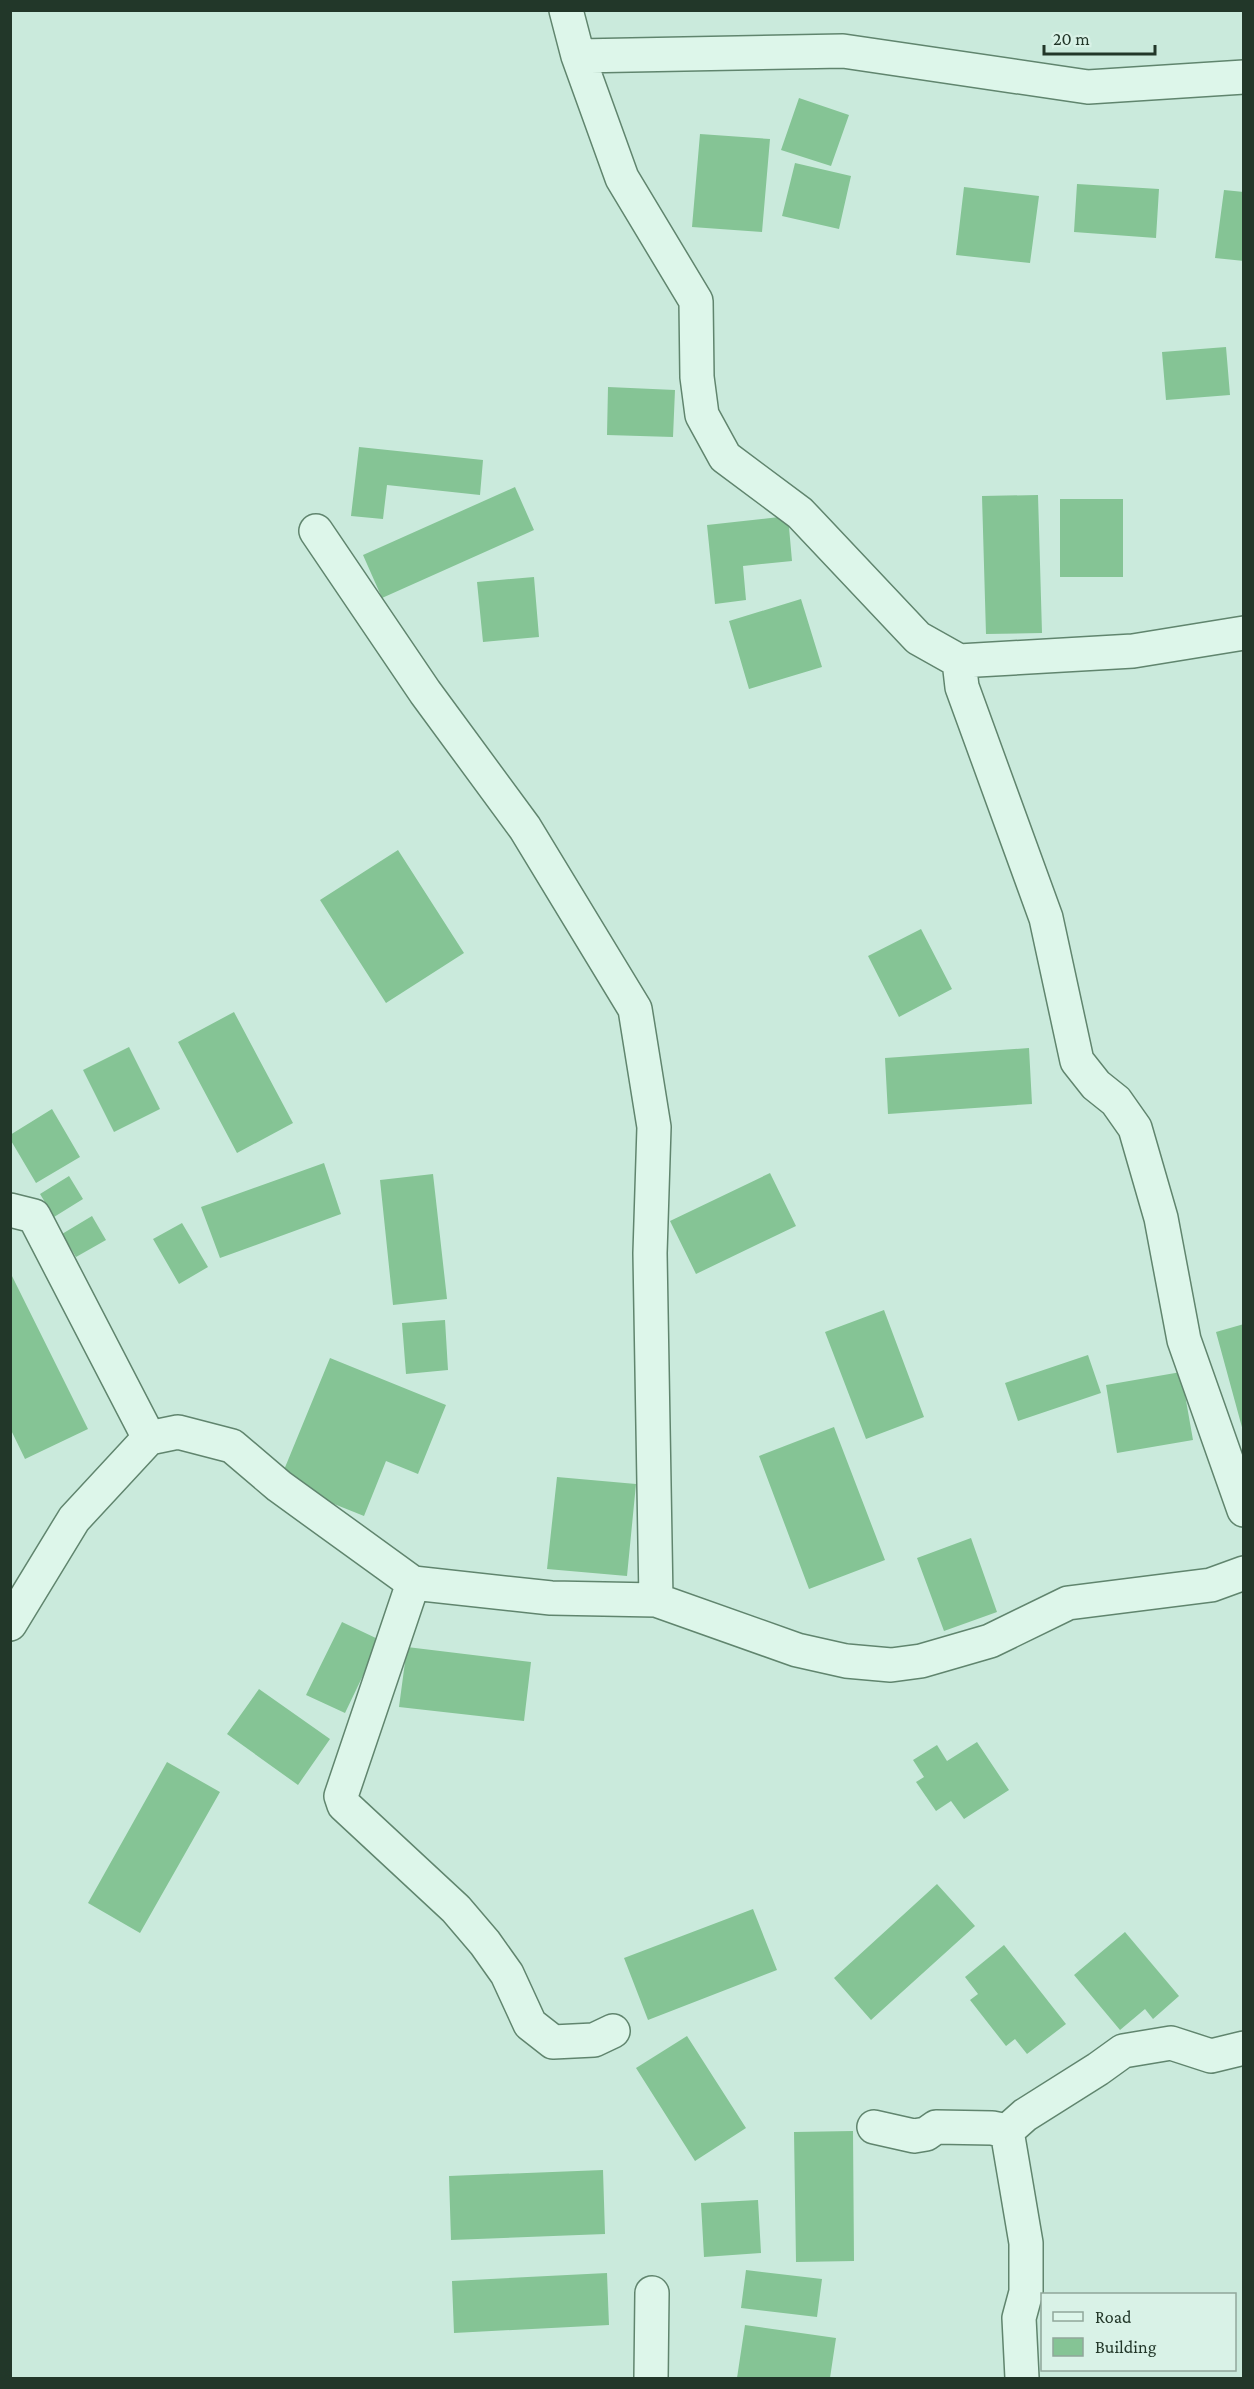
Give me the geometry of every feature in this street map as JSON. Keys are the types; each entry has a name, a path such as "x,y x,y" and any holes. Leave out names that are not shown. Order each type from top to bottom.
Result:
{"street":[{"path":"566,10 578,56 622,178 696,301 697,377 702,415 725,457 800,513 918,638 959,661 1133,651 1244,633"},
{"path":"578,56 843,51 1088,87 1244,77"},
{"path":"316,531 425,692 525,828 635,1009 654,1127 650,1253 656,1600"},
{"path":"959,661 962,687 1046,918 1077,1061 1096,1085 1116,1101 1135,1128 1161,1218 1184,1340 1244,1510"},
{"path":"10,1210 34,1216 149,1438"},
{"path":"10,1624 74,1519 149,1438 178,1432 232,1446 279,1486 413,1583 551,1598 656,1600 797,1650 846,1661 891,1665 921,1661 990,1641 1068,1603 1211,1584 1244,1573"},
{"path":"413,1583 341,1796 344,1805 456,1909 485,1942 507,1974 530,2024 553,2042 594,2040 613,2031"},
{"path":"1007,2131 1024,2115 1098,2069 1123,2050 1171,2043 1211,2056 1244,2049"},
{"path":"874,2127 914,2136 926,2134 936,2127 992,2128 1007,2131"},
{"path":"1007,2131 1026,2243 1026,2292 1019,2318 1022,2379"},
{"path":"651,2379 652,2293"}],"building":[{"path":"799,98 849,115 831,166 781,150"},
{"path":"700,134 770,139 762,232 692,227"},
{"path":"795,163 851,176 839,229 782,216"},
{"path":"1077,184 1159,189 1156,238 1074,232"},
{"path":"964,187 1039,196 1030,263 956,255"},
{"path":"1224,190 1244,192 1244,261 1215,258"},
{"path":"1226,347 1230,395 1166,400 1162,352"},
{"path":"608,387 675,390 673,437 607,435"},
{"path":"359,447 483,460 480,495 387,485 383,519 351,516"},
{"path":"515,487 534,530 382,598 363,555"},
{"path":"1038,495 1042,633 986,634 982,496"},
{"path":"1060,499 1123,499 1123,577 1060,577"},
{"path":"788,516 792,561 743,566 746,600 715,604 707,525"},
{"path":"534,577 539,637 483,642 477,582"},
{"path":"801,599 822,667 749,689 729,621"},
{"path":"398,850 464,953 386,1003 320,900"},
{"path":"921,929 952,989 899,1017 868,956"},
{"path":"234,1012 293,1123 237,1153 178,1042"},
{"path":"129,1047 160,1109 114,1132 83,1070"},
{"path":"1029,1048 1032,1104 888,1114 885,1058"},
{"path":"52,1109 80,1157 36,1183 10,1139 10,1135"},
{"path":"324,1163 341,1214 220,1258 201,1207"},
{"path":"770,1173 796,1226 696,1274 670,1221"},
{"path":"433,1174 447,1299 393,1305 380,1180"},
{"path":"69,1176 83,1199 54,1217 40,1194"},
{"path":"92,1216 106,1240 76,1257 62,1234"},
{"path":"182,1223 208,1267 179,1284 153,1239"},
{"path":"10,1272 88,1429 25,1459 10,1428"},
{"path":"884,1310 924,1417 866,1439 825,1332"},
{"path":"445,1320 448,1370 406,1374 402,1323"},
{"path":"1244,1324 1244,1431 1243,1431 1216,1332"},
{"path":"1088,1355 1101,1393 1018,1421 1005,1383"},
{"path":"330,1358 446,1405 418,1474 386,1461 364,1516 279,1482"},
{"path":"1181,1372 1193,1440 1117,1453 1106,1385"},
{"path":"834,1427 885,1560 809,1589 759,1456"},
{"path":"557,1477 636,1484 627,1576 547,1569"},
{"path":"971,1538 997,1612 944,1631 917,1558"},
{"path":"342,1622 380,1640 345,1713 306,1695"},
{"path":"407,1647 531,1662 524,1721 399,1707"},
{"path":"259,1689 330,1739 298,1785 227,1734"},
{"path":"977,1742 1009,1790 964,1819 951,1801 936,1811 916,1782 924,1777 913,1760 937,1745 947,1761"},
{"path":"167,1762 220,1792 140,1933 88,1903"},
{"path":"937,1884 975,1926 871,2020 834,1978"},
{"path":"753,1909 777,1970 648,2020 624,1958"},
{"path":"1125,1932 1179,1996 1153,2019 1145,2009 1120,2030 1074,1975"},
{"path":"1004,1945 1066,2024 1027,2054 1015,2039 1006,2046 970,2000 978,1994 965,1977"},
{"path":"687,2036 746,2128 695,2161 636,2068"},
{"path":"853,2131 854,2261 796,2262 794,2132"},
{"path":"603,2170 605,2234 451,2240 449,2176"},
{"path":"758,2200 761,2253 704,2257 701,2203"},
{"path":"746,2270 822,2279 817,2317 741,2308"},
{"path":"607,2273 609,2325 454,2333 452,2281"},
{"path":"745,2325 836,2338 830,2378 737,2378"}]}
